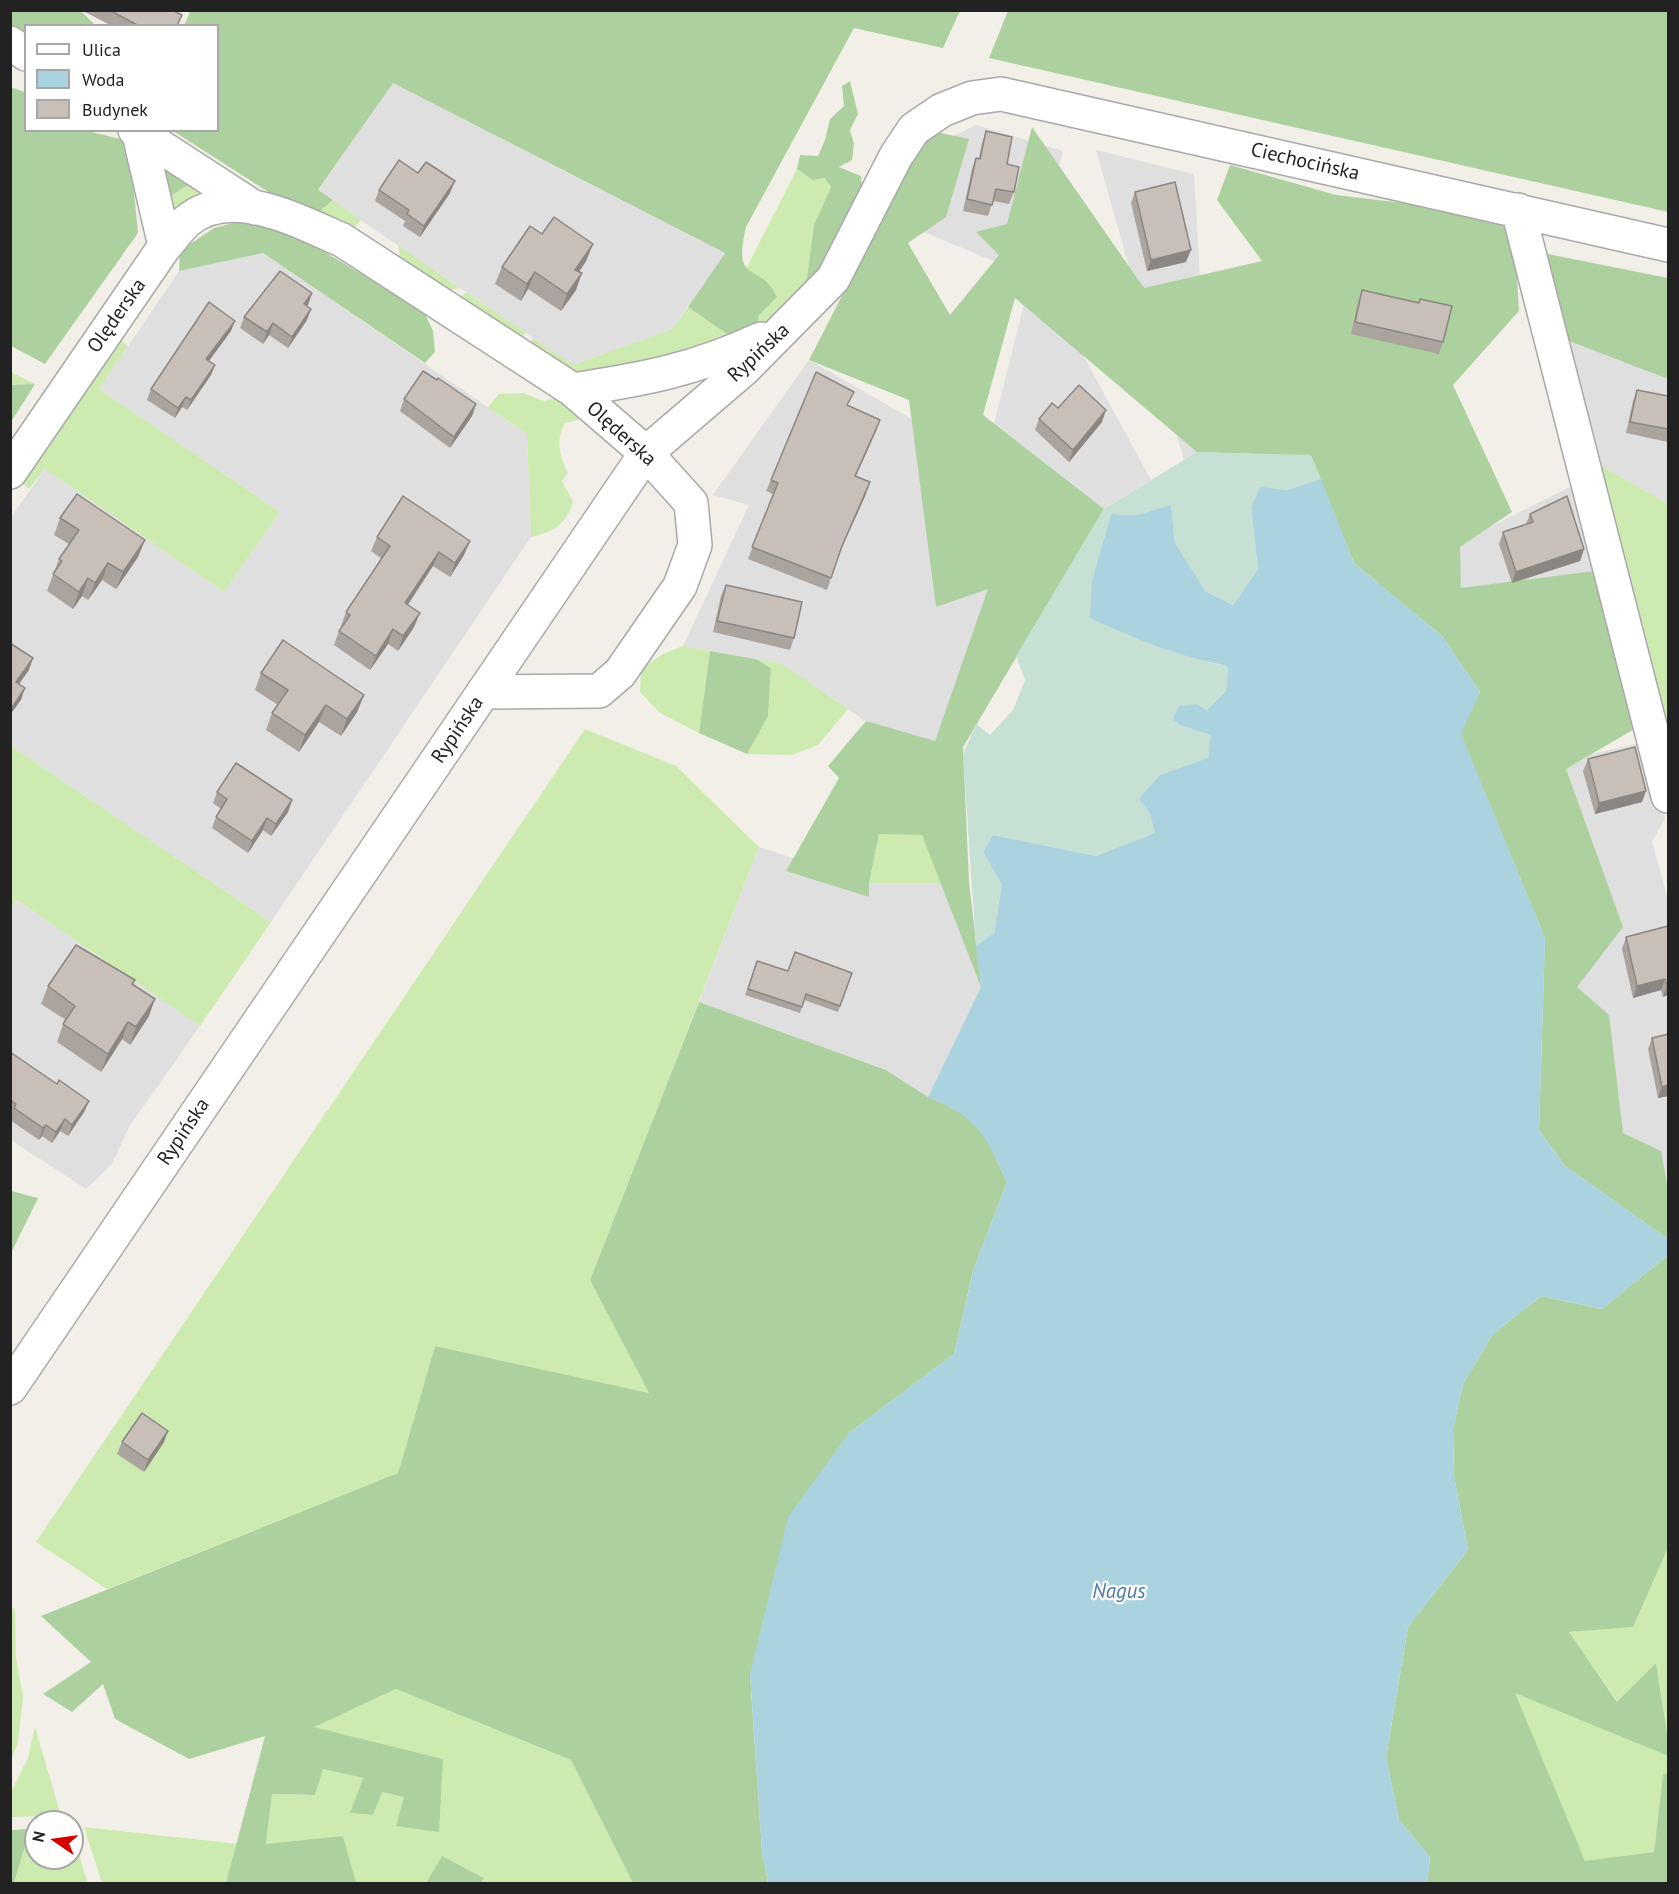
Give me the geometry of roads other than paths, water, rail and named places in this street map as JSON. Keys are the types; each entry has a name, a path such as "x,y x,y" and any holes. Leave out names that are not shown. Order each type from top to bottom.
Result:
{"street":[{"path":"10,43 24,53"},
{"name":"Ciechocińska","path":"942,110 972,98 1001,94 1668,245"},
{"name":"Rypińska","path":"10,1388 645,453 744,369 833,279 896,156 914,129 942,110"},
{"path":"137,132 165,246"},
{"name":"Olęderska","path":"137,132 255,208"},
{"name":"Olęderska","path":"10,472 165,246 187,221 203,212 233,204 255,208 342,240 573,390 645,453 691,503 695,545 680,586 646,640 620,673 599,691 483,692"},
{"path":"1518,210 1668,796"},
{"path":"573,390 677,372 721,358 784,328"}],"water":[{"name":"Nagus","path":"1321,479 1354,563 1442,636 1480,692 1461,734 1545,938 1539,1130 1565,1166 1668,1239 1668,1255 1602,1309 1541,1296 1493,1334 1463,1384 1453,1429 1454,1476 1468,1550 1408,1627 1386,1757 1399,1820 1430,1857 1427,1883 768,1883 762,1851 750,1674 788,1517 849,1433 954,1354 973,1271 1007,1182 993,1152 978,1130 958,1113 928,1097 981,987 976,946 994,933 1002,885 983,852 993,835 1096,856 1155,833 1150,814 1139,799 1160,775 1208,758 1211,735 1180,725 1173,719 1179,706 1197,704 1207,710 1226,691 1228,666 1192,658 1157,646 1090,618 1092,580 1111,514 1137,515 1171,505 1175,543 1206,592 1233,605 1258,569 1251,507 1260,487 1287,490"}]}
